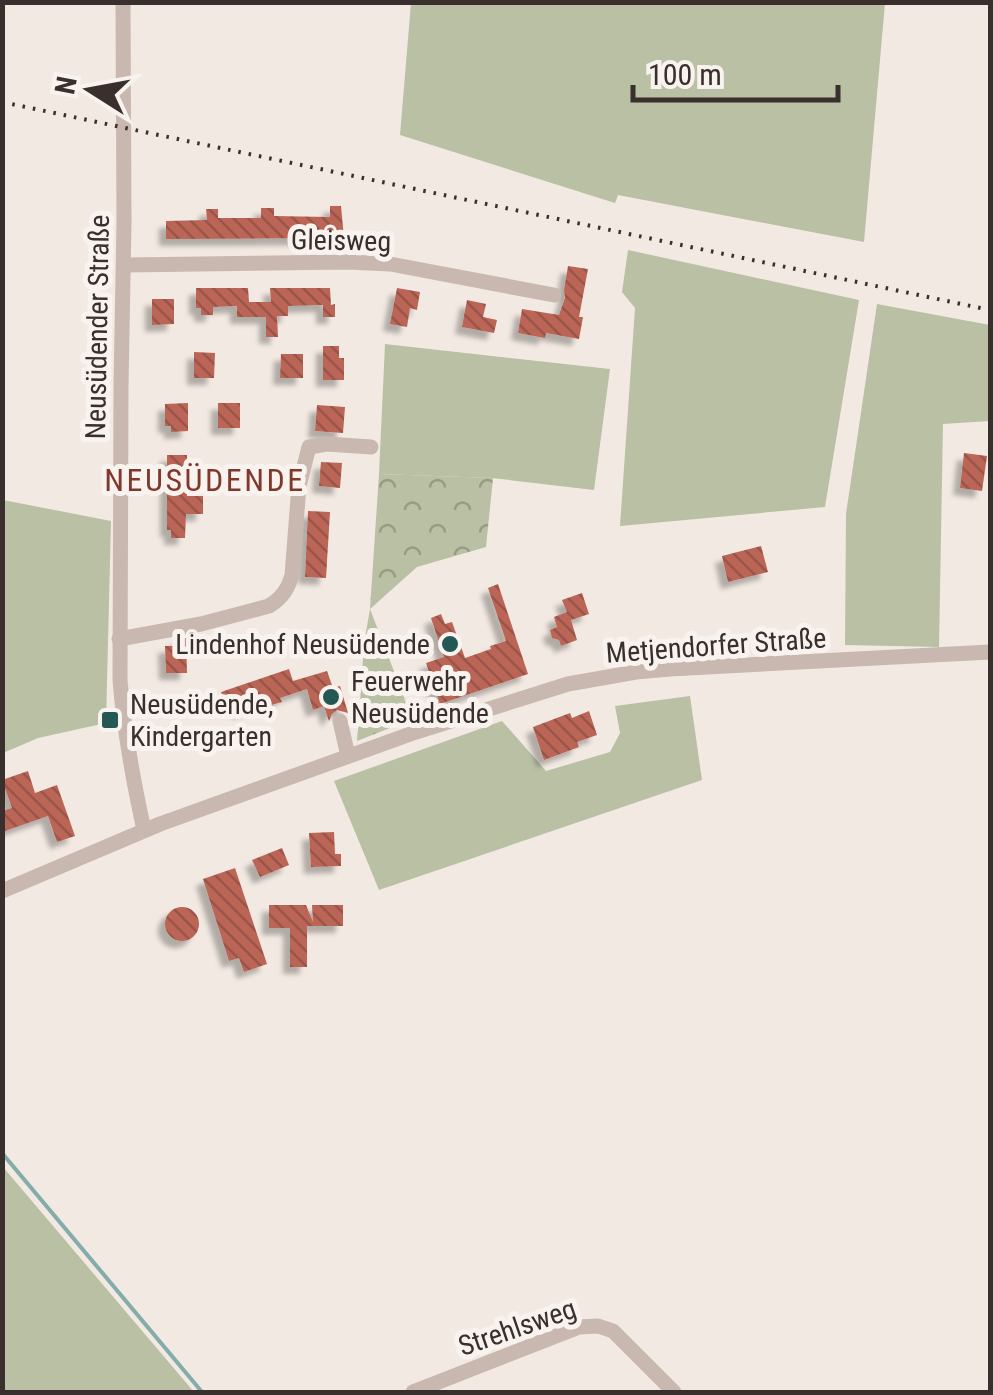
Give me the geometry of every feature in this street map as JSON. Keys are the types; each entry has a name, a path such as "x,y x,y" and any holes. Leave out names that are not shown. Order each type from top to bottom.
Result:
{"street":[{"name":"Neusüdender Straße","path":"123,2 119,639 123,727 144,830"},
{"name":"Gleisweg","path":"124,265 390,264 554,295"},
{"path":"119,639 201,624 277,602 289,586 292,574 299,486 309,447 327,444 371,448"},
{"name":"Metjendorfer Straße","path":"2,891 144,830 540,692 617,675 670,669 990,652"},
{"path":"340,722 348,756"},
{"name":"Strehlsweg","path":"413,1392 579,1326 598,1326 613,1331 674,1392"}],"green space":[{"path":"411,3 885,3 864,242 618,195 615,203 400,135"},
{"path":"628,250 859,300 825,507 620,526 635,308 622,292"},
{"path":"877,304 990,325 990,421 943,424 939,647 845,645 846,514"},
{"path":"385,344 610,369 594,490 492,478 379,474"},
{"path":"379,474 493,478 486,547 417,567 370,609"},
{"path":"3,500 111,521 106,723 38,738 3,753"},
{"path":"370,609 405,700 359,717 364,644"},
{"path":"690,696 702,780 379,890 334,781 502,721 546,771 610,752 620,733 615,706"},
{"path":"405,700 415,726 405,722 357,741 359,717"},
{"path":"3,1167 194,1392 3,1392"}],"building":[{"path":"330,206 341,206 344,238 166,239 166,221 207,220 206,209 218,209 218,218 261,218 261,208 274,208 274,216 330,217"},
{"path":"568,266 588,269 579,339 518,333 522,309 559,315"},
{"path":"196,288 248,288 249,302 271,302 270,288 330,288 335,317 323,317 323,305 288,306 288,316 277,316 278,337 266,337 266,317 237,317 237,306 213,307 213,315 201,315 201,308 196,308"},
{"path":"397,288 420,292 417,310 410,308 407,327 390,324"},
{"path":"152,299 174,299 174,324 152,325"},
{"path":"467,300 486,304 483,317 497,320 494,333 462,327"},
{"path":"323,346 339,346 339,358 344,358 344,380 323,380"},
{"path":"194,352 215,353 214,378 194,378"},
{"path":"281,354 303,354 303,378 280,378"},
{"path":"188,403 188,431 171,432 171,426 165,426 165,404"},
{"path":"218,403 240,403 240,428 218,428"},
{"path":"317,405 345,407 343,433 315,431"},
{"path":"964,453 987,456 982,491 960,488"},
{"path":"167,455 187,455 187,496 203,496 203,514 186,514 185,538 171,538 171,530 167,530"},
{"path":"321,462 342,463 340,488 319,486"},
{"path":"308,511 330,512 326,578 305,577"},
{"path":"761,546 768,572 728,582 722,556"},
{"name":"Lindenhof Neusüdende","path":"498,584 528,674 440,704 426,663 444,657 431,618 441,614 445,624 452,622 465,658 491,649 490,646 506,641 488,588"},
{"path":"582,593 589,614 571,620 577,640 561,646 550,630 557,627 554,617 567,612 562,600"},
{"path":"186,638 187,673 166,673 165,646 175,646 175,640"},
{"path":"289,669 293,681 327,671 333,688 340,686 348,713 337,710 329,721 324,706 313,710 307,689 280,698 282,702 239,712 236,702 226,706 221,692"},
{"path":"589,711 597,735 577,742 579,747 544,760 533,727 570,713 572,718"},
{"path":"28,771 35,793 57,785 75,836 57,842 48,816 2,832 2,811 12,808 2,780"},
{"path":"334,832 335,854 341,854 341,866 311,867 309,833"},
{"path":"282,848 289,865 260,877 252,860"},
{"path":"235,868 267,964 244,972 239,958 229,961 203,879"},
{"path":"269,905 306,905 313,922 312,905 343,905 343,926 307,926 307,967 290,967 290,928 269,928"},
{"path":"182,907 194,912 199,924 194,936 182,941 170,936 165,924 170,912"}],"waterway":[{"path":"2,1153 202,1392"}],"railway":[{"path":"2,102 990,310"}],"place":[{"name":"Lindenhof Neusüdende","path":"450,644"},
{"name":"Feuerwehr Neusüdende","path":"331,697"},
{"name":"Neusüdende, Kindergarten","path":"110,720"}],"district":[{"name":"NEUSÜDENDE","path":"205,480"}]}
